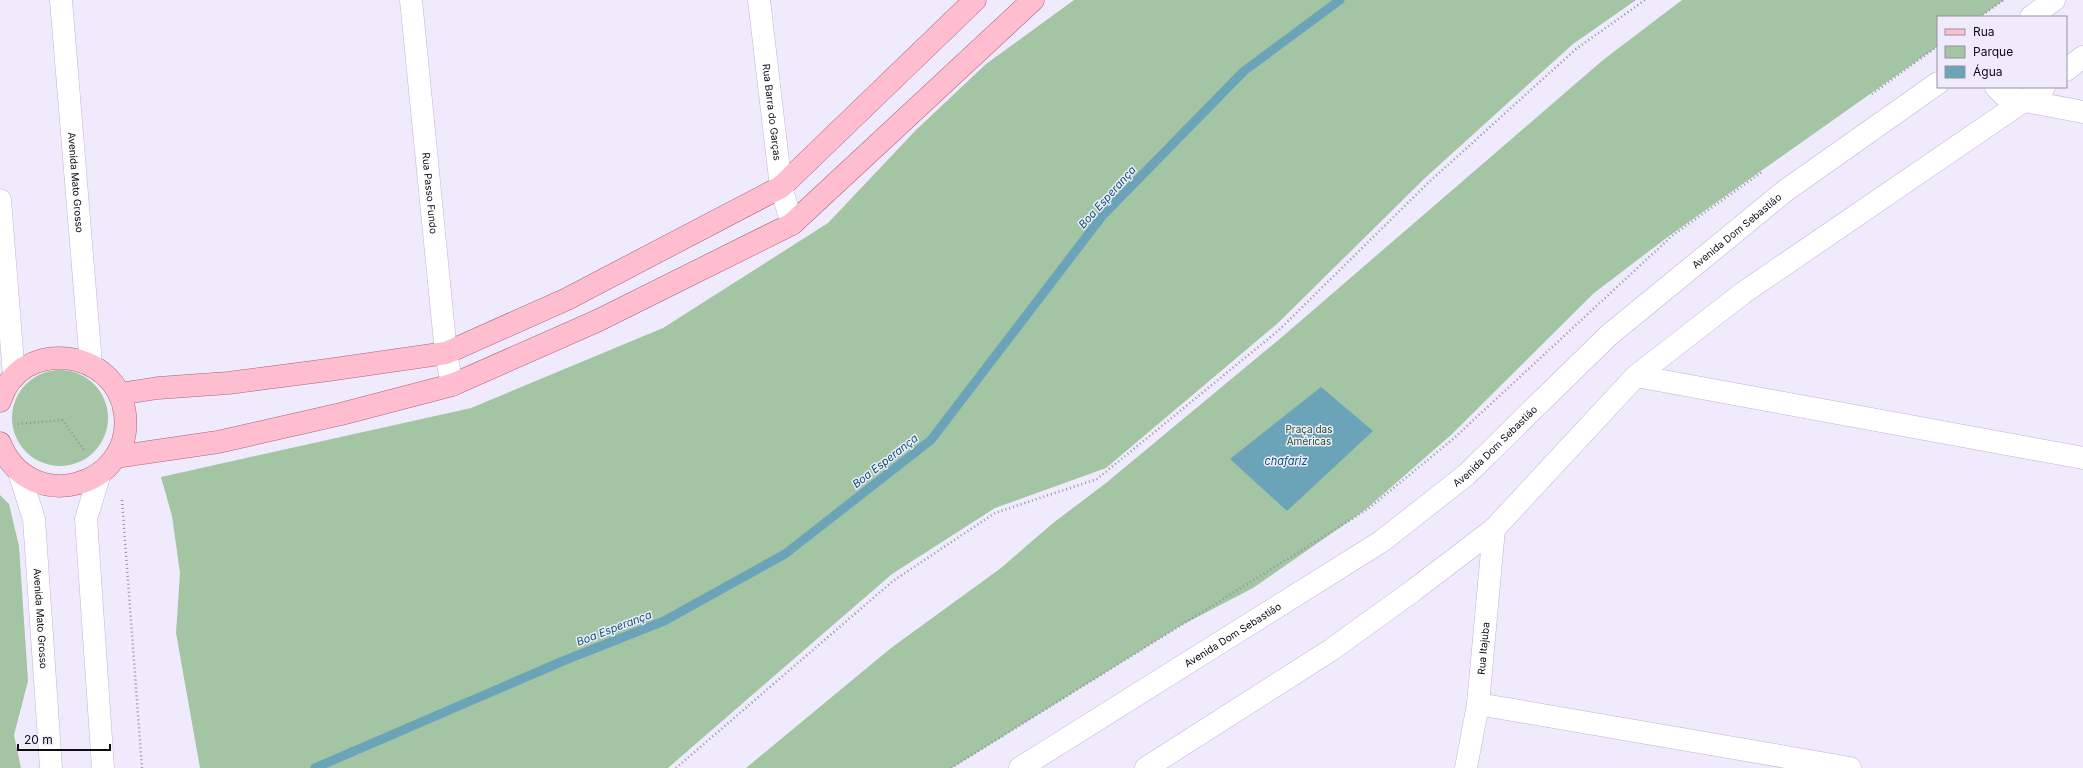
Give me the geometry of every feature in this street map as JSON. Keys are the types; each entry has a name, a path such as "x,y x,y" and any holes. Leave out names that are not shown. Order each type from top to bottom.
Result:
{"main road":[{"path":"119,394 158,388 228,383 446,353 567,299 781,187 975,0"},
{"path":"115,457 218,442 341,414 452,385 597,321 792,224 1033,0"},
{"path":"0,401 2,393 14,376 31,364 50,358 72,358 91,364 108,377 119,394 125,414 124,437 115,457 100,473 81,484 59,487 38,483 18,472 2,451"}],"street":[{"name":"Avenida Mato Grosso","path":"60,0 91,364"},
{"name":"Rua Passo Fundo","path":"412,0 446,353 452,385"},
{"name":"Rua Barra do Garças","path":"759,0 781,187 792,224"},
{"path":"2032,16 2054,0"},
{"path":"2067,69 2083,57"},
{"name":"Avenida Dom Sebastião","path":"1020,768 1382,541 1466,475 1609,335 1690,268 1785,191 1937,84"},
{"path":"1997,88 2004,95 2025,94 2083,112"},
{"path":"1146,768 1331,650 1494,529 1636,376 1743,293 2025,94 2041,88"},
{"path":"0,200 14,376"},
{"path":"1636,376 2083,458"},
{"name":"Avenida Mato Grosso","path":"18,472 34,519 51,768"},
{"path":"100,473 86,519 103,768"},
{"name":"Rua Itajuba","path":"1466,768 1478,704 1494,529"},
{"path":"1478,704 1850,768"}],"path":[{"path":"676,768 893,581 995,513 1097,478 1279,330 1427,184 1576,49 1645,0"},
{"path":"1980,16 2004,0"},
{"path":"1867,97 1937,47"},
{"path":"951,768 1368,509 1453,439 1673,235 1764,171"},
{"path":"16,424 62,420 100,473"},
{"path":"122,499 142,768"}],"green space":[{"path":"1074,0 1636,0 1573,44 1425,178 1278,323 1106,468 995,508 892,574 668,768 200,768 176,633 180,573 172,516 161,477 471,408 663,328 828,223 916,130 986,64"},
{"name":"Praça das Américas","path":"1682,0 2004,0 1981,16 1937,16 1937,47 1669,236 1594,293 1451,435 1365,510 1253,588 1180,626 952,768 746,768 891,648 1001,568 1053,523 1106,483 1282,337 1603,60"},
{"path":"60,370 78,373 94,384 105,400 108,418 105,436 94,452 78,463 60,466 42,463 26,452 15,436 12,418 15,400 26,384 42,373"},
{"path":"0,495 9,504 19,546 28,681 14,735 21,768 0,768"}],"water":[{"name":"chafariz","path":"1321,387 1373,431 1287,511 1230,459"}],"waterway":[{"name":"Boa Esperança","path":"315,768 563,661 664,621 785,554 931,440 1103,215 1244,71 1340,0"}]}
